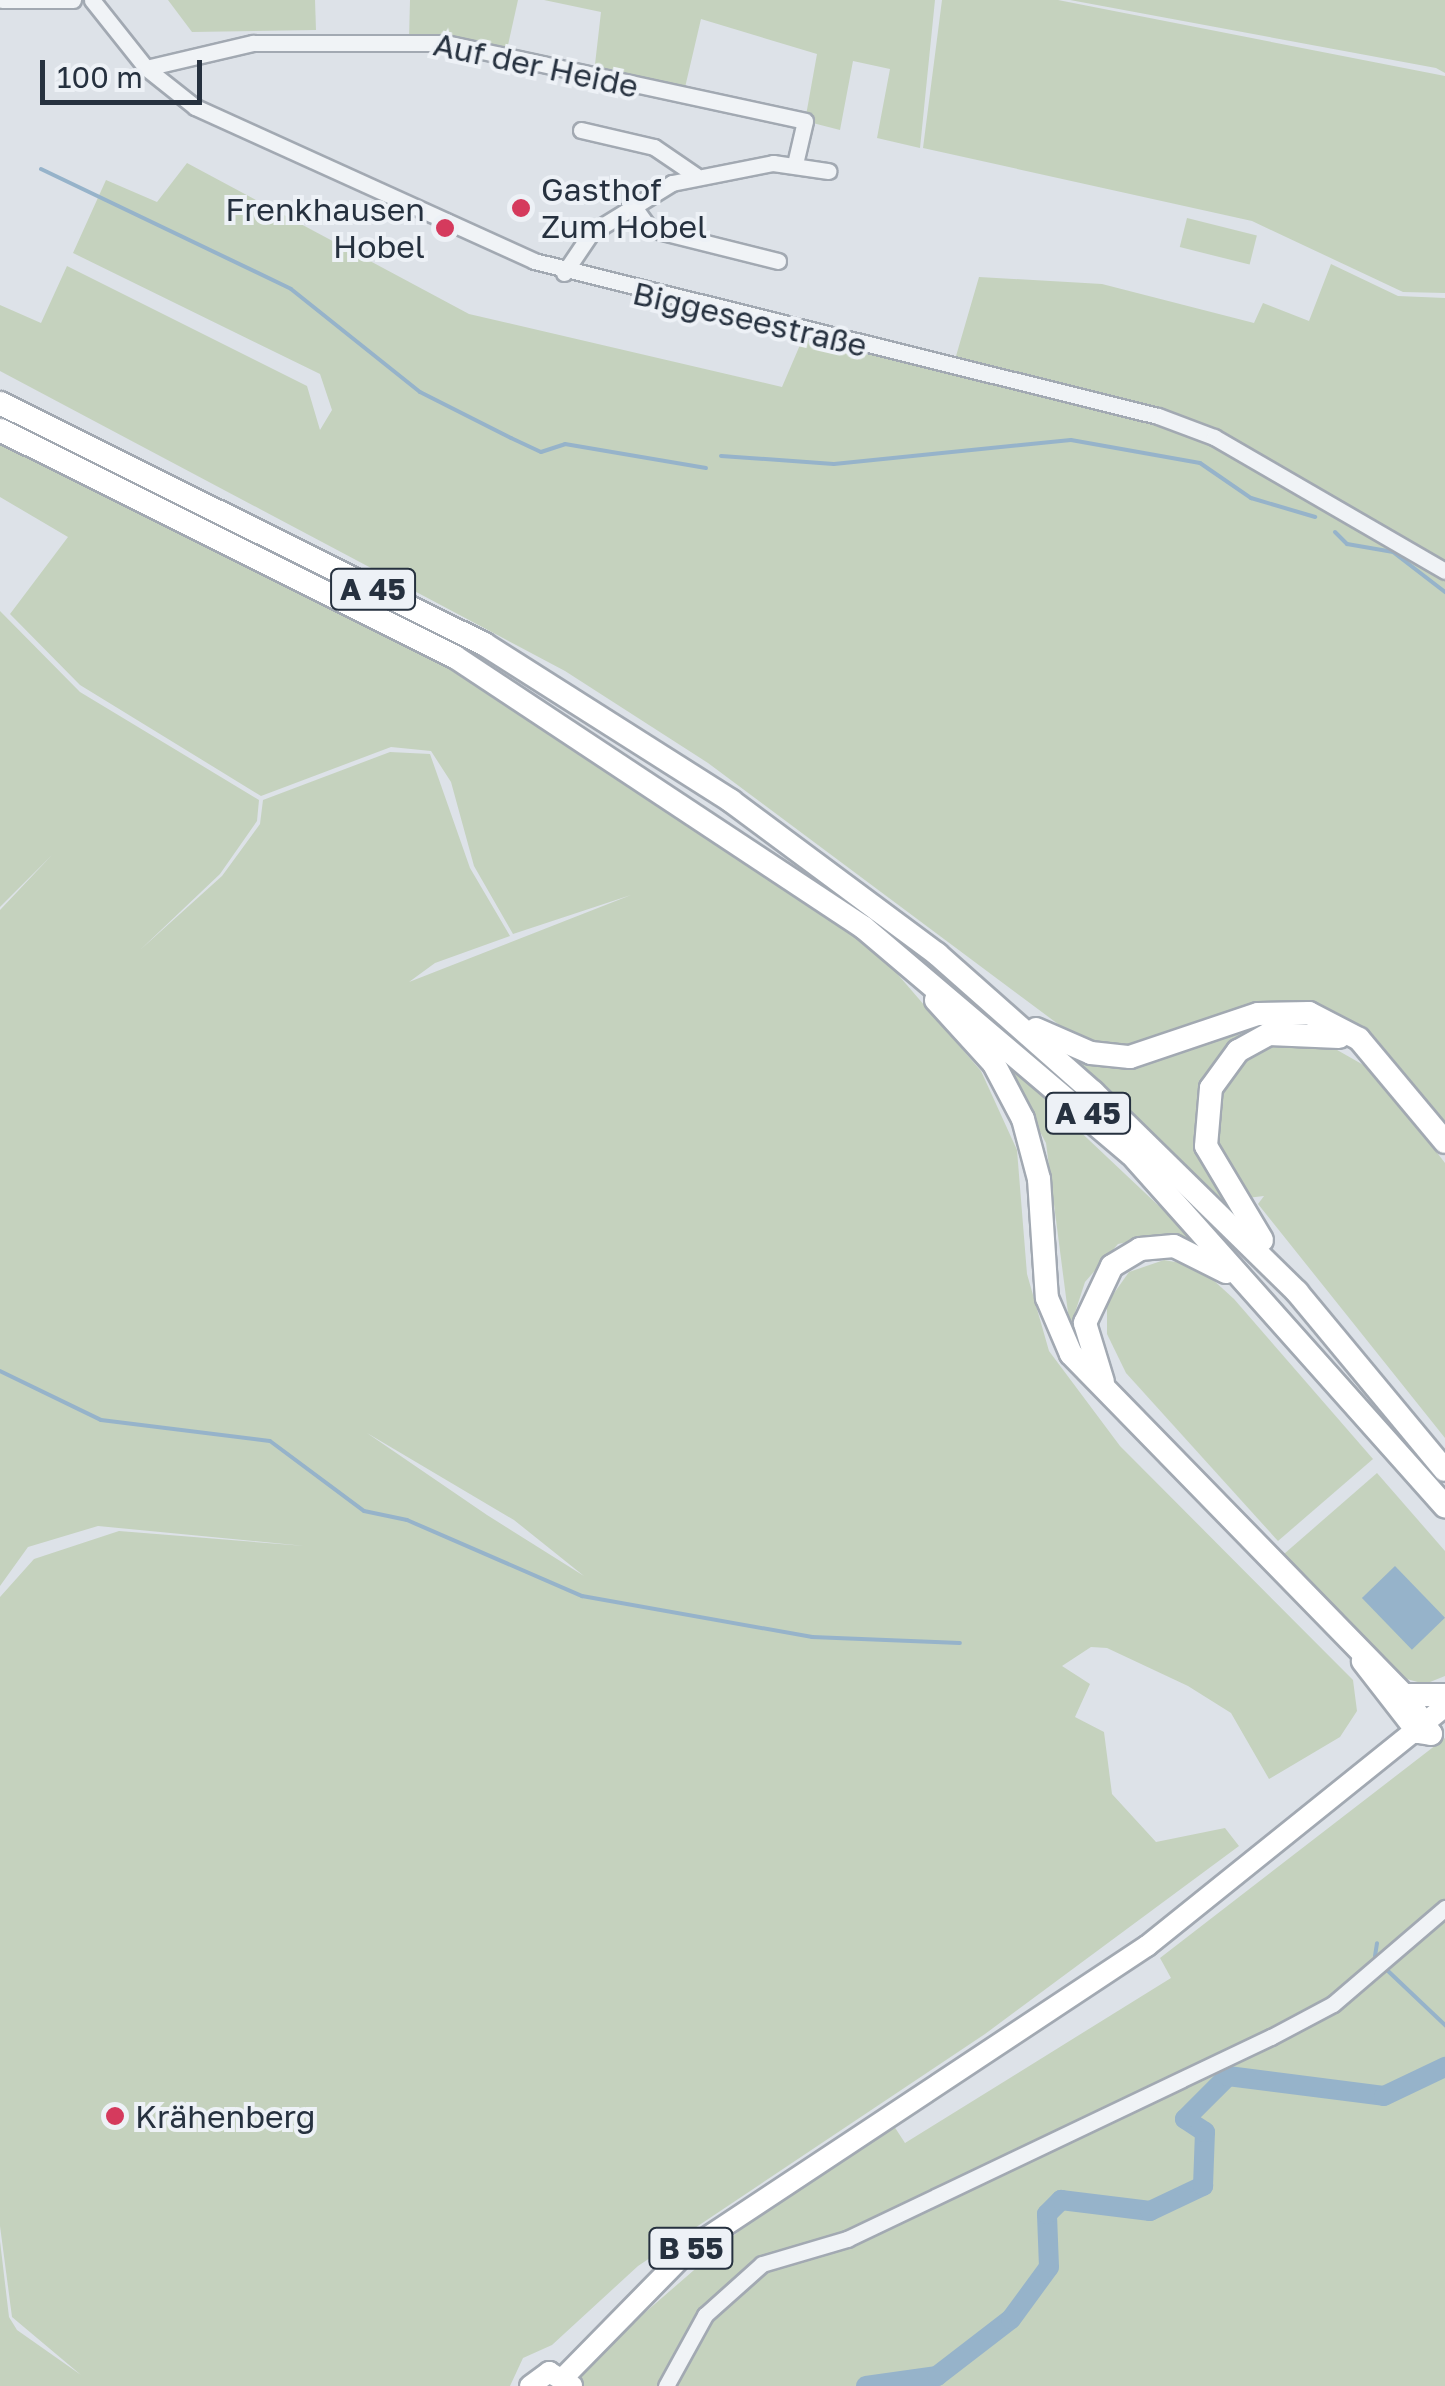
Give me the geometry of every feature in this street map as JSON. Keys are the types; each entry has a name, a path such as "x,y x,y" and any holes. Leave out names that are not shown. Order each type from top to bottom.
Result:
{"highway":[{"name":"A 45","path":"0,403 500,654 732,801 1011,1016 1296,1292 1445,1470"},
{"name":"A 45","path":"0,430 456,657 863,927 1017,1048 1131,1154 1290,1324 1445,1506"},
{"path":"863,927 981,1048 1015,1100 1038,1179 1051,1313 1080,1366 1363,1661 1434,1723"},
{"path":"1011,1016 1079,1049 1130,1057 1258,1014 1296,1010 1341,1025 1383,1065 1445,1142"},
{"path":"1296,1292 1215,1172 1204,1134 1211,1088 1247,1044 1292,1029 1338,1037 1383,1065"},
{"path":"1112,1398 1088,1344 1086,1312 1104,1274 1140,1250 1196,1251 1290,1324"},
{"path":"1363,1661 1434,1723"},
{"path":"1404,1695 1445,1695"}],"main road":[{"name":"B 55","path":"568,2381 691,2248 1182,1923 1357,1792 1434,1723"},
{"path":"530,2386 549,2372 568,2381"}],"street":[{"path":"2,0 73,0"},
{"name":"Biggeseestraße","path":"94,0 146,68 195,107 564,272 1158,416 1214,437 1445,571"},
{"name":"Auf der Heide","path":"146,68 253,43 406,40 806,121 795,164"},
{"path":"581,130 654,147 695,175"},
{"path":"564,272 579,243 634,206 695,175 795,164 828,171"},
{"path":"634,206 650,229 778,261"},
{"path":"666,2386 704,2315 762,2264 846,2239 1271,2037 1334,2004 1445,1908"}],"green space":[{"path":"168,0 315,0 316,30 192,32"},
{"path":"410,0 518,0 506,54 409,39"},
{"path":"544,0 935,0 920,148 877,138 890,69 853,61 840,130 805,121 817,54 701,19 683,96 594,73 601,12"},
{"path":"942,0 1058,0 1445,76 1445,293 1403,292 1252,221 923,148"},
{"path":"1070,0 1445,0 1445,73 1436,68"},
{"path":"187,163 469,314 782,387 803,338 1158,421 1212,442 1445,577 1445,1122 1369,1030 1336,1012 1305,1005 1151,1047 1104,1045 1062,1027 708,763 565,671 0,371 0,305 41,323 67,266 307,386 320,430 332,410 320,374 73,253 106,180 157,202"},
{"path":"1187,218 1257,235 1250,265 1180,247"},
{"path":"1331,264 1398,296 1445,298 1445,565 1216,433 954,363 979,277 1102,284 1254,323 1263,303 1309,321"},
{"path":"0,443 445,664 869,941 981,1071 1017,1150 1027,1274 1049,1351 1120,1446 1353,1680 1357,1711 1340,1737 1269,1779 1231,1713 1188,1686 1107,1648 1091,1647 1062,1666 1090,1684 1075,1717 1104,1732 1112,1794 1156,1842 1225,1828 1239,1846 985,2034 638,2266 552,2345 523,2358 510,2386 0,2386 0,2241 9,2317 17,2330 81,2375 12,2317 0,2226 0,1597 34,1559 119,1531 305,1546 98,1526 28,1547 0,1586 0,910 52,855 0,907 0,611 80,692 259,800 257,821 220,874 140,950 222,876 260,824 263,800 390,752 430,754 470,868 510,936 435,963 409,982 631,895 513,934 474,866 451,782 431,751 391,747 261,796 80,685 10,614 68,537 0,497","holes":["367,1433 514,1520 584,1576"]},
{"path":"1288,1022 1374,1071 1445,1163 1445,1438 1258,1204 1264,1196 1221,1201 1060,1047 1110,1067"},
{"path":"999,1055 1197,1242 1166,1234 1118,1244 1085,1282 1070,1328 1046,1143"},
{"path":"1164,1260 1198,1266 1234,1299 1373,1459 1278,1541 1126,1373 1107,1334 1107,1303 1129,1272"},
{"path":"1377,1473 1445,1551 1445,1676 1425,1684 1403,1678 1284,1554"},
{"path":"1445,1738 1445,2386 580,2386 574,2374 753,2219 892,2123 905,2143 1171,1978 1160,1958"}],"water":[{"path":"1395,1566 1445,1618 1412,1650 1362,1598"}],"waterway":[{"path":"41,169 291,289 420,392 541,452 565,444 706,468"},
{"path":"721,456 834,464 1071,440 1200,463 1251,498 1315,517"},
{"path":"1335,532 1347,544 1393,552 1445,592"},
{"path":"0,1371 101,1420 270,1441 364,1511 407,1520 582,1596 812,1637 960,1643"},
{"path":"1375,1956 1377,1943"},
{"path":"1388,1971 1445,2025"},
{"path":"866,2386 937,2376 1011,2319 1049,2267 1047,2214 1061,2200 1150,2211 1203,2186 1205,2132 1185,2119 1228,2076 1384,2096 1445,2067"}],"place":[{"name":"Gasthof Zum Hobel","path":"521,208"},
{"name":"Frenkhausen Hobel","path":"445,228"},
{"name":"Krähenberg","path":"115,2116"}]}
